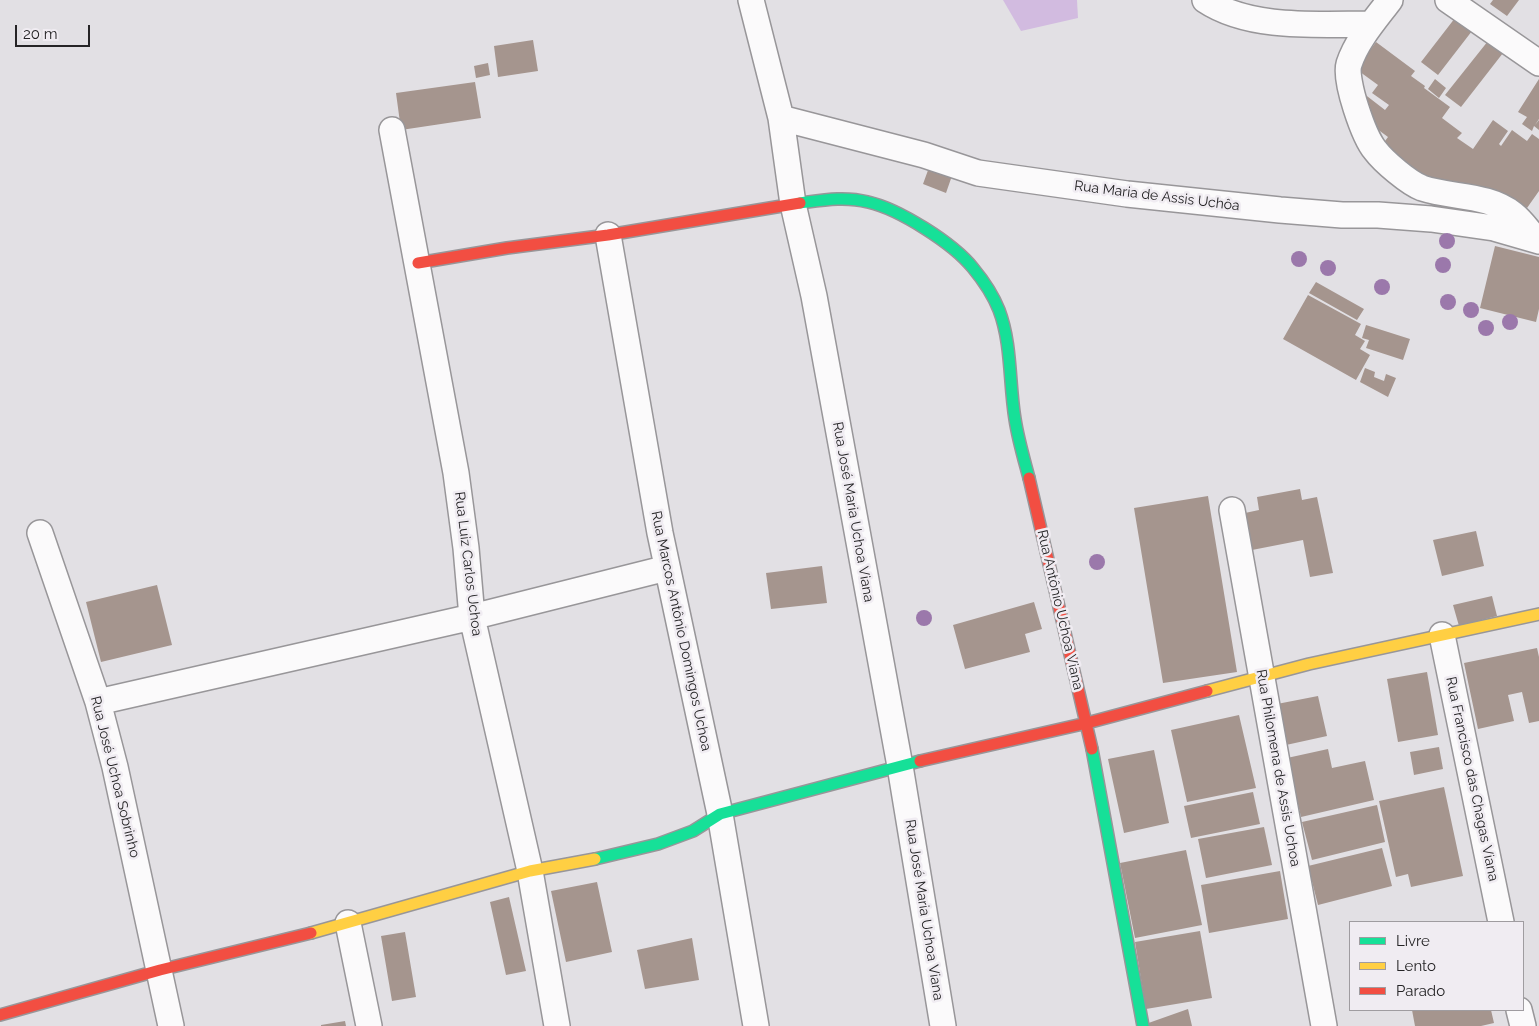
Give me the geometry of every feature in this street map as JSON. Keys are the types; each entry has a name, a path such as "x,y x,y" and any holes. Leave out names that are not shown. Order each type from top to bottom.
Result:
{"street":[{"name":"Rua José Maria Uchoa Viana","path":"751,0 781,118 793,204 814,296 900,766 943,1026"},
{"path":"1205,0 1224,11 1242,17 1279,22 1371,24"},
{"path":"1348,66 1357,46 1390,0"},
{"path":"1448,0 1539,63"},
{"path":"1326,24 1348,66 1354,102 1370,143 1381,156 1421,188 1480,200 1503,208 1519,220 1537,240"},
{"name":"Rua Maria de Assis Uchôa","path":"781,118 924,155 978,173 1127,194 1289,211 1431,219 1494,228 1537,240"},
{"name":"Rua Luiz Carlos Uchoa","path":"392,130 456,473 468,565 472,616 530,871 557,1026"},
{"name":"Rua Antônio Uchoa Viana","path":"418,263 507,248 608,235 836,198 868,202 895,212 920,226 953,249 973,267 992,296 999,310 1005,331 1015,420 1087,723 1143,1026"},
{"name":"Rua Marcos Antônio Domingos Uchoa","path":"608,235 668,568 720,814 756,1026"},
{"name":"Rua Philomena de Assis Uchoa","path":"1232,510 1324,1026"},
{"name":"Rua José Uchoa Sobrinho","path":"40,532 98,702 115,767 171,1026"},
{"path":"98,702 472,616 668,568"},
{"path":"0,1015 160,970 348,923 530,871 620,854 658,844 693,831 720,814 900,766 1087,723 1309,664 1539,614"},
{"name":"Rua Francisco das Chagas Viana","path":"1442,635 1501,921"},
{"path":"348,923 369,1026"},
{"path":"1519,1011 1523,1026"}],"shaded area":[{"path":"1003,0 1077,0 1078,18 1021,31"}],"building":[{"path":"1493,0 1519,0 1507,16 1490,4"},
{"path":"1455,18 1472,31 1438,75 1421,62"},
{"path":"533,40 538,71 498,77 494,46"},
{"path":"1488,41 1503,53 1461,107 1445,95"},
{"path":"1376,42 1415,71 1411,76 1450,107 1442,118 1462,133 1457,138 1473,149 1493,120 1508,131 1499,144 1501,146 1512,130 1527,141 1532,134 1539,139 1539,191 1527,208 1494,189 1489,195 1476,186 1469,194 1428,180 1382,145 1388,137 1365,120 1363,93 1385,110 1389,105 1372,93 1378,85 1356,69"},
{"path":"488,63 490,75 476,78 474,66"},
{"path":"1435,79 1446,88 1439,98 1428,89"},
{"path":"1539,79 1539,119 1535,125 1539,120 1539,130 1534,126 1532,131 1522,124 1527,117 1518,112"},
{"path":"475,82 481,118 401,130 396,93"},
{"path":"931,162 954,170 946,193 923,184"},
{"path":"1495,246 1539,257 1539,309 1536,322 1480,308"},
{"path":"1316,282 1364,309 1357,320 1309,293"},
{"path":"1308,295 1361,324 1355,335 1365,341 1360,349 1370,355 1356,380 1283,339"},
{"path":"1366,325 1410,339 1403,360 1366,348 1369,340 1362,338"},
{"path":"1365,368 1375,372 1374,377 1384,381 1386,374 1396,378 1388,397 1360,382"},
{"path":"1300,489 1302,500 1317,497 1333,573 1310,577 1303,540 1252,550 1245,513 1259,510 1257,497"},
{"path":"1208,496 1237,672 1163,683 1134,508"},
{"path":"1476,531 1484,566 1442,576 1433,540"},
{"path":"822,566 827,603 771,609 766,573"},
{"path":"157,585 172,645 101,662 86,602"},
{"path":"1492,596 1497,616 1459,626 1453,605"},
{"path":"1034,602 1042,629 1025,634 1030,652 965,669 953,625"},
{"path":"1537,648 1539,657 1539,721 1529,723 1522,692 1508,695 1514,721 1478,729 1464,663"},
{"path":"1427,672 1438,735 1398,742 1387,679"},
{"path":"1318,696 1327,736 1286,745 1277,704"},
{"path":"1239,715 1256,788 1187,802 1171,730"},
{"path":"1439,747 1443,769 1414,775 1410,752"},
{"path":"1328,749 1332,768 1365,761 1374,800 1301,817 1287,758"},
{"path":"1154,750 1169,823 1124,833 1108,759"},
{"path":"1444,787 1463,876 1411,887 1408,874 1396,877 1379,801"},
{"path":"1253,792 1260,824 1191,838 1184,806"},
{"path":"1377,805 1385,842 1312,860 1302,822"},
{"path":"1264,827 1272,865 1206,878 1198,839"},
{"path":"1382,848 1392,886 1318,905 1308,866"},
{"path":"1186,850 1202,925 1135,938 1120,863"},
{"path":"1280,871 1288,919 1209,933 1201,885"},
{"path":"597,882 612,952 566,962 551,891"},
{"path":"509,897 526,971 506,975 490,902"},
{"path":"1200,931 1212,998 1146,1009 1135,942"},
{"path":"405,932 416,997 392,1001 381,936"},
{"path":"692,938 699,980 645,989 637,950"},
{"path":"1188,1009 1192,1026 1140,1026"},
{"path":"1412,1011 1491,1011 1494,1023 1481,1026 1415,1026"},
{"path":"345,1021 346,1026 321,1026 321,1025"}],"traffic: fast":[{"path":"800,203 842,199 859,200 881,206 925,228 953,248 973,268 994,299 1003,323 1008,350 1015,419 1029,478"},
{"path":"1092,749 1143,1026"},
{"path":"595,859 658,844 693,831 720,814 920,761"}],"traffic: slow":[{"path":"1207,691 1309,664 1539,614"},
{"path":"311,933 530,871 595,859"}],"traffic: jam":[{"path":"418,263 507,248 608,235 800,203"},
{"path":"1029,478 1092,749"},
{"path":"920,761 1087,723 1207,691"},
{"path":"0,1015 160,970 311,933"}]}
